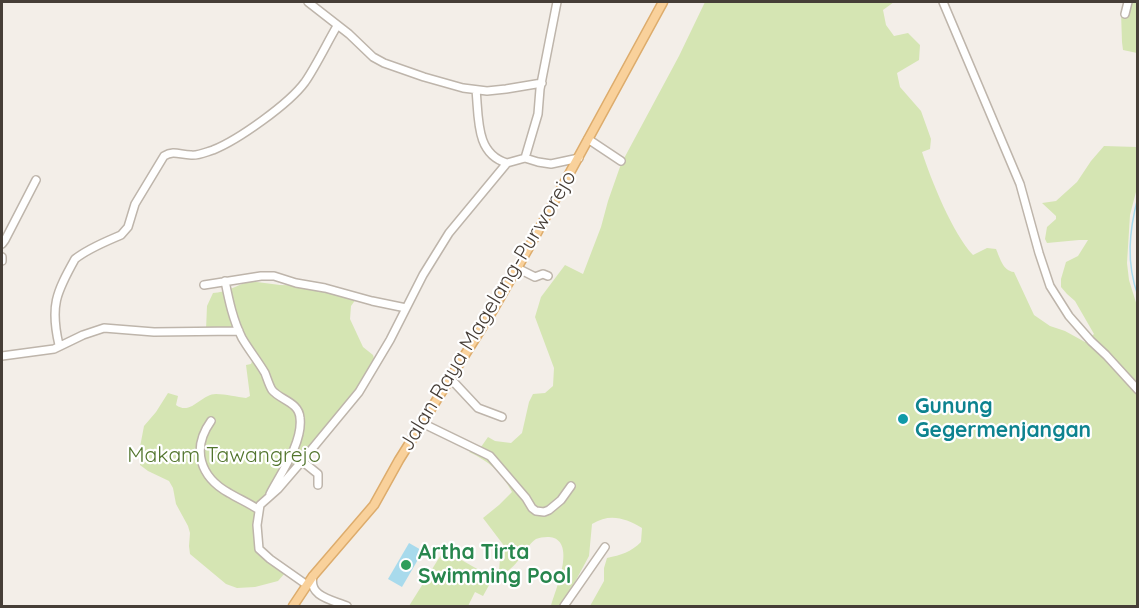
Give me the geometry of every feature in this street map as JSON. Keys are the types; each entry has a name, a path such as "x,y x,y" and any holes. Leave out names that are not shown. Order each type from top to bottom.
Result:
{"main road":[{"name":"Jalan Raya Magelang-Purworejo","path":"292,606 313,576 374,505 450,377 493,310 579,158 663,2"}],"street":[{"path":"311,2 373,57 384,63 424,77 476,90 494,91 542,83"},
{"path":"525,158 538,114 557,2"},
{"path":"943,2 1020,184 1050,286 1069,316 1137,390"},
{"path":"1125,14 1128,2"},
{"path":"59,345 55,329 56,297 75,259 85,251 125,231 135,204 164,156 170,153 194,155 213,150 223,146 265,118 305,82 337,26"},
{"path":"476,90 484,144 490,154 507,163 525,158 551,164 579,158"},
{"path":"588,139 621,161"},
{"path":"347,606 304,589 260,549 257,525 261,503 278,489 302,462 365,383 423,274 443,242 507,163"},
{"path":"2,244 36,180"},
{"path":"517,268 535,277 543,274 548,276"},
{"path":"204,285 274,276 406,308"},
{"path":"225,281 232,313 239,331 272,389 292,404 301,418 294,449 269,496"},
{"path":"2,356 54,349 94,330 104,328 154,332 239,331"},
{"path":"450,377 478,408 502,417"},
{"path":"211,421 201,442 200,457 205,470 212,480 228,493 245,500 259,510"},
{"path":"422,423 490,456 536,511 549,510 561,500 571,486"},
{"path":"302,462 317,472 318,485"},
{"path":"564,606 606,547"},
{"path":"313,576 313,588 317,594 324,597"}],"green space":[{"path":"705,2 894,2 883,10 886,25 894,36 908,33 920,45 919,60 897,73 900,87 921,111 931,139 930,149 922,152 950,221 973,255 987,248 996,249 1005,267 1014,272 1034,315 1050,326 1085,342 1094,334 1075,301 1061,287 1061,279 1066,262 1078,256 1088,240 1047,243 1045,239 1047,227 1056,219 1056,216 1042,203 1056,201 1077,182 1104,146 1137,147 1137,188 1130,215 1127,263 1129,280 1138,309 1137,606 590,606 604,581 607,558 626,553 641,542 642,528 617,518 605,519 592,524 589,556 562,606 551,606 563,559 560,543 554,538 536,539 509,570 504,573 499,571 500,558 505,547 483,518 512,492 494,468 469,452 481,447 488,437 495,441 511,443 522,433 533,394 545,393 553,386 554,368 535,317 541,297 565,265 583,274 621,164"},
{"path":"1129,2 1137,2 1137,53 1123,50 1121,12 1124,14"},
{"name":"Makam Tawangrejo","path":"249,281 280,285 323,286 356,299 351,306 350,319 363,347 373,355 375,362 362,383 259,511 259,552 285,573 278,581 255,587 237,588 226,584 190,554 190,533 176,504 173,488 169,481 140,465 140,447 144,426 168,393 178,396 176,405 181,408 191,406 216,394 246,398 250,396 246,365 251,364 253,359 235,332 206,330 207,306 213,293"},
{"path":"444,550 493,578 483,596 475,592 468,606 409,606"}],"water":[{"name":"Artha Tirta Swimming Pool","path":"409,543 423,551 402,587 388,579"}],"waterway":[{"path":"1138,197 1130,247 1134,284 1138,296"}],"place":[{"name":"Gunung Gegermenjangan","path":"903,419"},
{"name":"Artha Tirta Swimming Pool","path":"406,565"}]}
